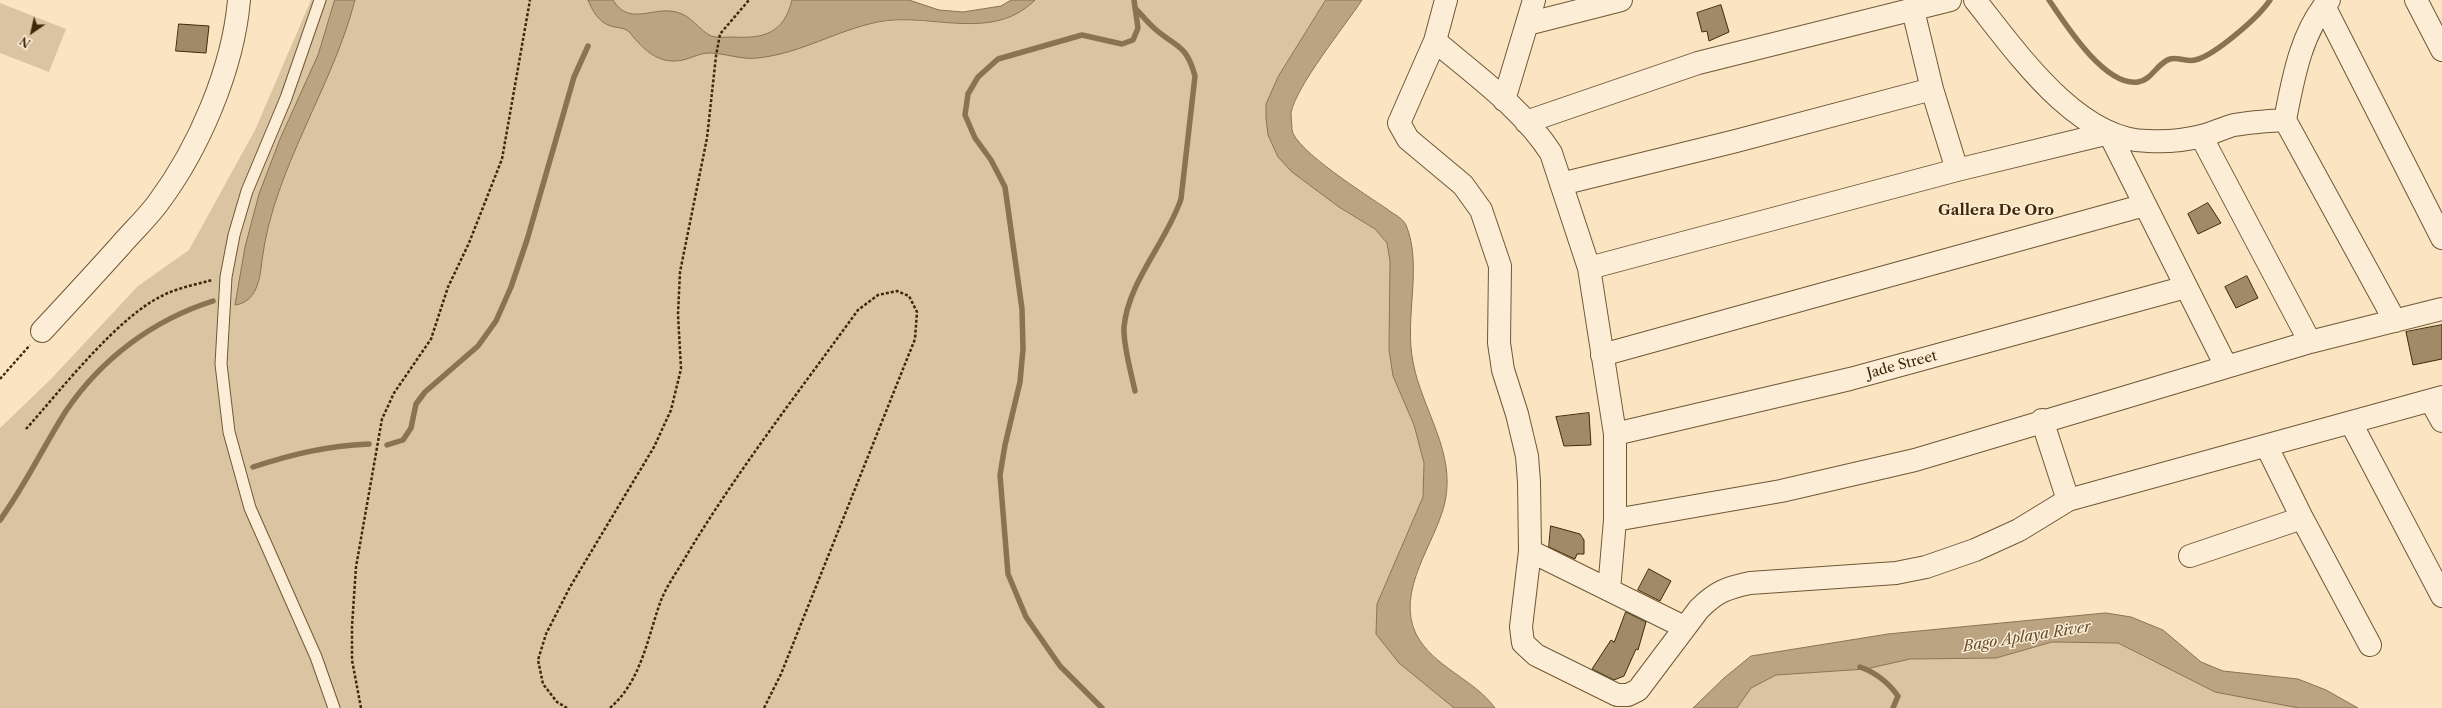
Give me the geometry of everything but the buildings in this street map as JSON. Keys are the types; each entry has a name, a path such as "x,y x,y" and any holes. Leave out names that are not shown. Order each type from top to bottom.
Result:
{"street":[{"path":"42,331 158,204 186,162 207,117 223,73 233,37 239,0"},
{"path":"1446,0 1435,41 1399,123 1403,133 1414,145 1463,185 1481,210 1492,238 1500,266 1499,343 1503,370 1517,414 1527,456 1530,551 1521,627 1523,643 1536,655 1603,689 1617,694 1628,695 1638,690 1684,627 1710,598 1727,588 1750,583 1896,573 1926,567 1975,550 2018,530 2068,500 2267,447 2437,399 2442,421"},
{"path":"1504,100 1534,0"},
{"path":"1528,24 1622,0"},
{"path":"1526,122 1698,63 1950,0"},
{"path":"1975,0 2028,66 2055,93 2084,117 2109,133 2130,140 2148,142 2202,136 2233,125 2285,120"},
{"path":"2416,0 2442,50"},
{"path":"2327,3 2298,63 2285,120 2395,321"},
{"path":"2327,3 2442,238"},
{"path":"1913,10 1932,89 1957,170"},
{"path":"1435,41 1504,100 1526,122 1551,153 1588,268 1615,434 1615,520 1609,590"},
{"path":"1561,184 1736,141 1932,89"},
{"path":"1588,268 1957,170 2109,133"},
{"path":"2109,133 2226,366"},
{"path":"2202,136 2310,342"},
{"path":"1602,355 2145,205"},
{"name":"Jade Street","path":"1615,434 1850,379 2186,286"},
{"path":"1615,520 1781,491 1915,460 2042,420 2226,366 2310,342 2442,309"},
{"path":"2042,420 2068,500"},
{"path":"2351,423 2442,596"},
{"path":"2267,447 2302,518 2370,645"},
{"path":"2190,556 2302,518"},
{"path":"1530,551 1684,627"}],"lane":[{"path":"320,0 286,98 247,191 234,235 226,277 222,364 229,432 239,474 250,508 316,657 334,708"}],"path":[{"path":"361,708 352,660 352,626 356,567 382,419 394,393 431,339 448,287 469,243 502,159 530,0"},
{"path":"567,708 557,702 543,684 538,660 546,634 570,587 654,447 671,410 681,368 678,314 680,272 707,138 716,56 720,34 749,0"},
{"path":"26,429 114,332 143,308 167,293 226,277"},
{"path":"610,708 622,698 634,676 649,641 664,595 683,562 742,472 858,310 878,295 897,291 909,296 918,312 915,339 781,674 764,708"},
{"path":"0,379 42,331"}],"shaded area":[{"path":"311,0 792,0 786,16 777,28 764,35 747,38 740,58 776,54 845,30 881,22 921,21 982,23 1001,19 1019,12 1035,0 1326,0 1278,77 1266,104 1339,207 1375,229 1387,243 1390,261 1389,350 1393,376 1414,425 1424,463 1423,497 1377,604 1376,634 1454,708 0,708 0,428 50,380 138,286 189,250 255,130"},
{"path":"0,3 66,29 49,72 0,53"},
{"path":"2052,642 2118,643 2154,662 2270,701 2299,708 1737,708 1751,688 1776,675 1866,669 1910,659 1996,658"}],"water":[{"path":"335,0 355,0 345,33 278,193 268,226 260,275 256,288 248,299 235,305 245,247 259,194 280,139 318,55"},
{"path":"588,0 613,0 619,8 634,14 659,11 676,12 691,19 711,36 754,37 771,32 778,27 784,20 792,0 909,0 939,10 963,12 1001,6 1011,0 1035,0 1018,13 1000,20 980,23 918,20 878,22 848,30 803,47 773,56 751,58 709,53 683,60 670,61 653,55 628,31 603,22 594,12"},
{"path":"1326,0 1362,0 1311,72 1295,101 1291,113 1292,130 1296,139 1318,160 1349,184 1400,218 1406,225 1411,241 1413,257 1410,327 1413,362 1417,380 1442,448 1446,466 1447,484 1445,502 1440,518 1419,567 1414,584 1410,601 1411,617 1416,634 1423,645 1443,664 1476,689 1495,708 1454,708 1399,663 1376,634 1377,604 1423,497 1424,463 1414,425 1393,376 1389,350 1390,261 1387,243 1375,229 1339,207 1292,172 1278,157 1268,135 1266,118 1266,104 1278,77"},
{"name":"Bago Aplaya River","path":"2106,613 2131,617 2163,630 2201,662 2223,671 2298,679 2326,690 2358,708 2299,708 2215,692 2118,643 2052,642 1996,658 1910,659 1866,669 1776,675 1751,688 1737,708 1693,708 1724,678 1751,656 1888,634"}],"waterway":[{"path":"1102,708 1060,666 1026,617 1008,574 1000,475 1005,445 1020,382 1023,349 1022,309 1005,187 991,160 975,138 965,115 968,94 978,77 998,59 1082,35 1122,44 1133,40 1138,28 1134,0"},
{"path":"2049,0 2075,38 2100,65 2112,75 2125,81 2138,82 2143,81 2151,75 2165,61 2170,59 2195,60 2213,51 2236,35 2270,0"},
{"path":"1135,8 1154,28 1184,52 1192,65 1195,76 1181,199 1175,215 1140,278 1127,310 1124,334 1135,391"},
{"path":"387,445 403,440 411,428 416,404 425,392 478,346 496,321 511,287 527,240 574,77 588,46"},
{"path":"0,520 18,494 66,411 95,375 112,358 149,330 191,309 213,301"},
{"path":"253,467 310,451 369,444"},
{"path":"1860,667 1877,675 1894,691 1898,696 1893,708"}],"district":[{"name":"Gallera De Oro","path":"1996,211"}]}
